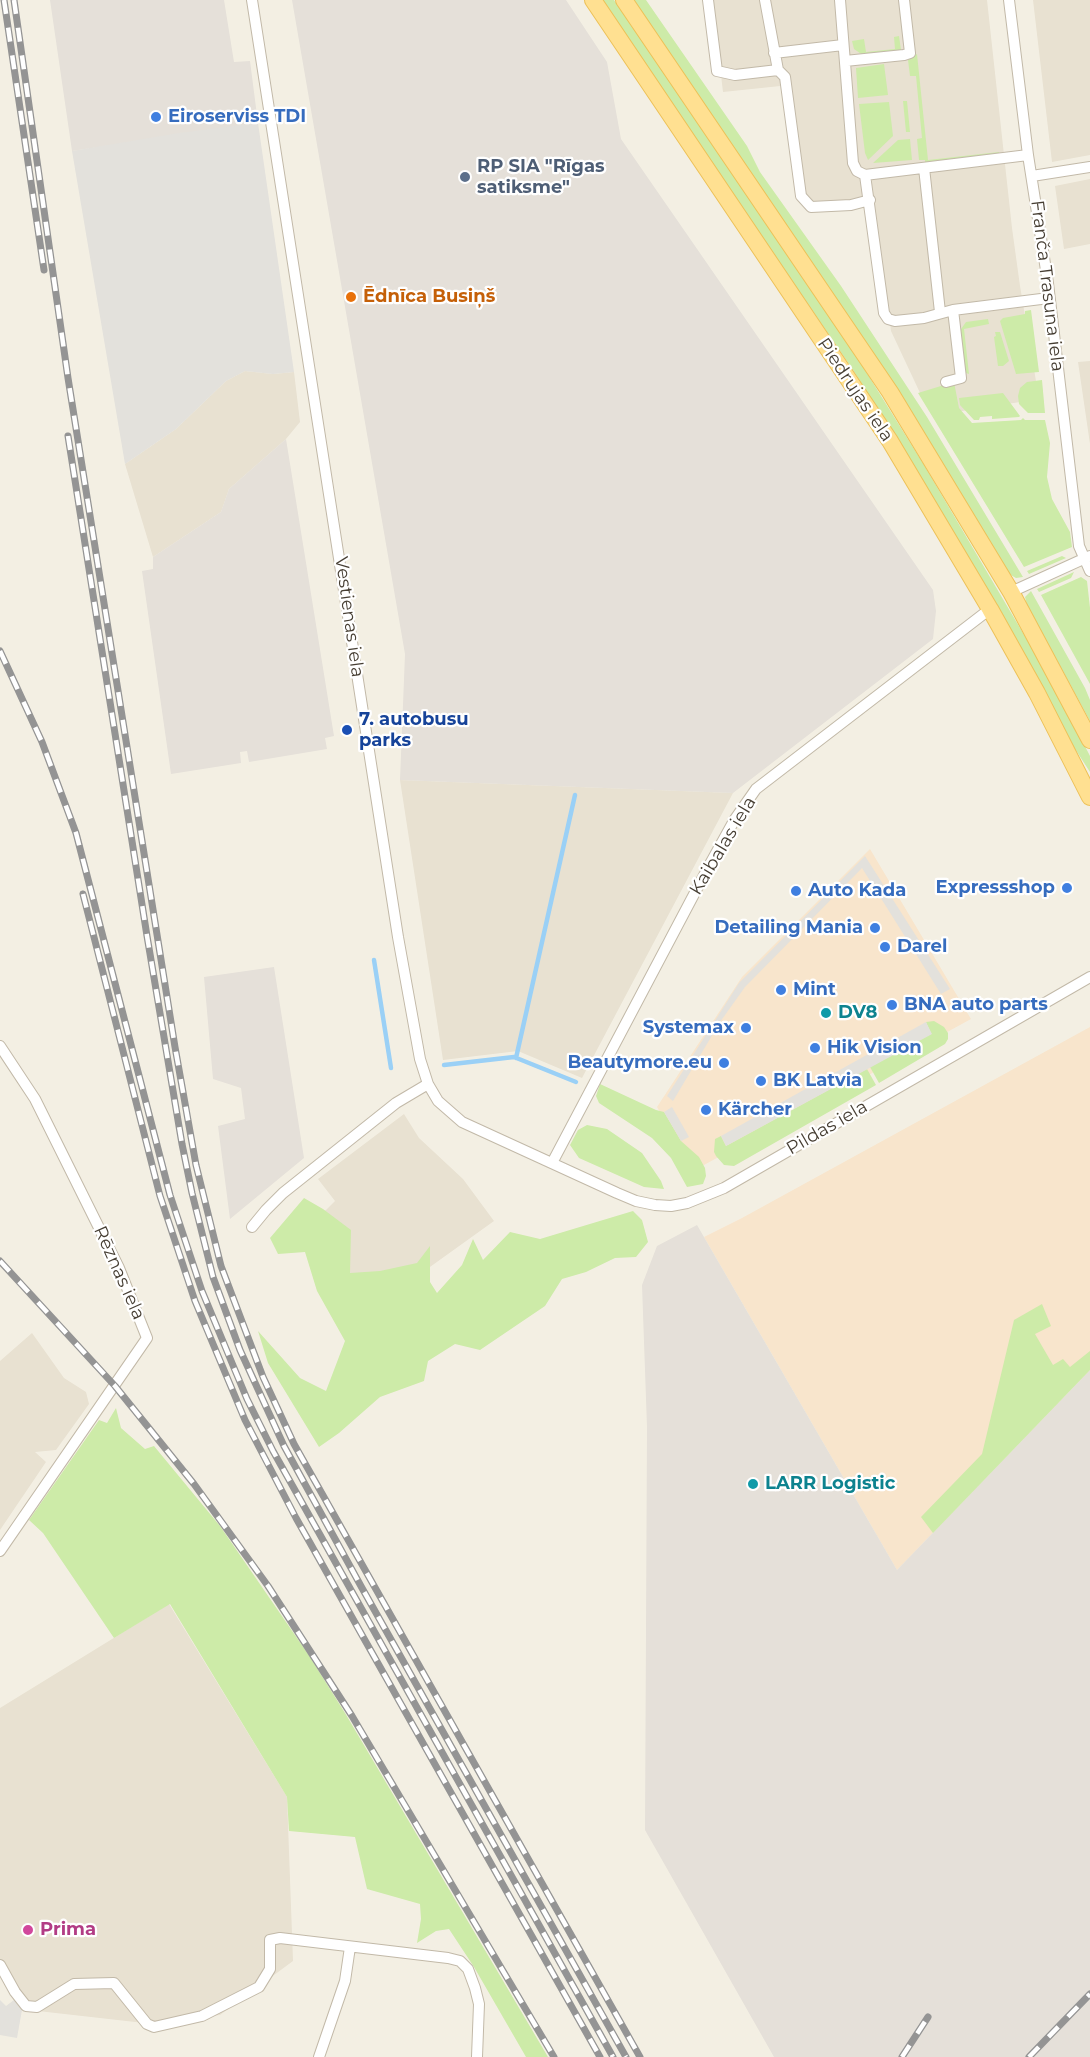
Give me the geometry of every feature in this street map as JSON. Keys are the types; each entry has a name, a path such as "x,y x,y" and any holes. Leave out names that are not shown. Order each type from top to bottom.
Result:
{"main road":[{"name":"Piedrujas iela","path":"593,0 890,441 990,609 1037,693 1090,797"},
{"name":"Piedrujas iela","path":"624,0 890,392 1011,592 1090,740"}],"street":[{"name":"Vestienas iela","path":"252,0 398,938 420,1059 428,1084 438,1101 462,1122 552,1163"},
{"path":"708,0 717,71 735,75 778,70"},
{"path":"765,0 778,70 785,76 801,196 811,207 851,205 870,200"},
{"path":"840,0 854,163 857,171 865,175 1028,155"},
{"path":"845,61 910,53 908,0"},
{"name":"Franča Trasuna iela","path":"1009,0 1079,546 1087,557 1090,571"},
{"path":"774,53 843,45"},
{"path":"1032,176 1090,167"},
{"path":"924,168 940,312"},
{"path":"865,175 884,313 888,319 895,321 924,318 940,312 1049,298"},
{"path":"946,382 961,378 953,310"},
{"path":"1011,592 1087,557"},
{"name":"Kaibalas iela","path":"552,1163 715,855 735,819 756,789 990,609"},
{"name":"Pildas iela","path":"552,1163 636,1201 655,1205 687,1203 724,1188 1090,977"},
{"name":"Rēznas iela","path":"0,1046 35,1099 119,1268 147,1338 0,1551"},
{"path":"252,1227 283,1193 396,1103 428,1084"},
{"path":"0,1965 26,2006 37,2007 74,1984 114,1983 147,2024 154,2027 202,2016 259,1987 270,1969 270,1940 288,1937 350,1947 448,1958 460,1961 468,1969 475,1988 479,2004 477,2057"},
{"path":"319,2057 345,1981 350,1947"}],"shaded area":[{"path":"50,0 224,0 234,62 250,61 258,123 72,151"},
{"name":"7. autobusu parks","path":"292,0 566,0 607,62 621,139 933,590 936,611 933,639 733,793 400,780 405,654"},
{"path":"712,0 987,0 1012,228 1039,399 956,412 921,395 891,331 874,207 807,211 790,85 723,92"},
{"path":"1033,0 1090,0 1090,155 1052,162"},
{"path":"258,123 294,372 273,374 245,371 226,381 176,429 125,464 72,151 179,133"},
{"path":"1090,179 1090,244 1064,249 1055,186"},
{"path":"1090,361 1090,444 1078,362"},
{"path":"245,371 273,374 294,372 300,422 286,439 229,489 221,512 153,557 125,464 176,429 226,381"},
{"path":"286,439 334,736 325,738 327,749 249,762 247,751 240,752 241,763 171,774 142,571 153,569 153,557 221,512 229,489"},
{"path":"400,780 733,793 582,1078 518,1051 443,1060"},
{"path":"870,849 971,1019 693,1171 657,1107 742,977"},
{"path":"865,856 950,989 941,994 862,868 745,987 720,1022 673,1101 667,1096 739,983"},
{"path":"274,967 304,1158 230,1219 218,1126 245,1119 241,1088 213,1079 204,977"},
{"path":"926,1022 932,1034 726,1146 721,1136"},
{"path":"1090,1027 1090,1370 897,1570 704,1237"},
{"path":"672,1107 689,1137 681,1141 664,1112"},
{"path":"404,1114 419,1138 463,1179 494,1221 416,1277 355,1309 315,1216 335,1201 318,1179"},
{"path":"697,1225 897,1570 1090,1370 1090,2057 774,2057 645,1830 647,1427 642,1285 657,1246"},
{"path":"32,1333 64,1378 86,1392 89,1404 56,1450 35,1452 46,1462 0,1530 0,1361"},
{"path":"169,1604 287,1797 293,1961 220,2015 144,2023 38,2011 0,1970 0,1708"},
{"path":"0,2000 6,2006 14,2000 22,2010 17,2038 0,2035"}],"green space":[{"path":"601,0 614,0 850,346 924,465 1053,684 1090,756 1090,772 1070,741 1028,660 914,466 853,370"},
{"path":"634,0 646,0 747,146 760,172 841,286 927,417 1023,577 1016,578 1009,574 906,404"},
{"path":"899,36 901,50 867,58 854,49 852,41 864,39 866,52 895,49 894,37"},
{"path":"917,54 928,160 999,152 999,155 925,164 925,160 919,160 917,139 922,138 916,76 910,76 908,60"},
{"path":"884,64 888,95 858,98 856,68"},
{"path":"903,101 907,101 910,132 906,132"},
{"path":"889,102 893,136 868,160 865,153 859,104"},
{"path":"910,139 912,160 873,163 898,140"},
{"path":"1031,310 1039,372 1016,374 1000,321 1003,318 1025,314 1025,311"},
{"path":"988,319 989,324 964,329 969,374 966,373 959,332 966,322"},
{"path":"995,332 1000,332 1009,361 1003,366 998,366"},
{"path":"1042,380 1045,413 1028,413 1019,404 1020,388 1027,382"},
{"path":"954,382 959,408 972,423 1023,418 1025,420 1045,420 1050,443 1047,477 1052,499 1070,532 1072,547 1024,567 918,393"},
{"path":"1003,393 1019,417 992,419 992,416 974,420 960,405 959,398"},
{"path":"1062,556 1066,558 1029,574 1027,571"},
{"path":"1074,572 1071,578 1039,592 1037,589"},
{"path":"1081,577 1087,581 1090,608 1090,684 1041,595"},
{"path":"1031,591 1085,688 1090,700 1090,721 1027,605 1025,597"},
{"path":"934,1021 944,1027 948,1033 945,1044 879,1083 870,1067 931,1034 926,1022"},
{"path":"867,1069 876,1085 734,1166 724,1165 716,1156 715,1139 721,1136 726,1146"},
{"path":"600,1084 664,1112 681,1141 699,1157 705,1168 706,1176 703,1184 687,1187 671,1158 652,1138 599,1103 596,1096"},
{"path":"587,1125 607,1129 642,1153 664,1189 644,1187 579,1158 570,1145 578,1130"},
{"path":"304,1198 351,1230 350,1273 380,1271 417,1263 430,1246 430,1282 437,1293 462,1265 473,1239 483,1260 510,1232 540,1239 633,1211 642,1220 648,1242 636,1257 615,1258 586,1272 562,1279 545,1306 480,1350 455,1344 428,1361 424,1381 380,1397 339,1433 319,1447 268,1363 258,1331 300,1378 326,1391 345,1341 317,1291 305,1252 278,1254 270,1238"},
{"path":"1042,1304 1051,1326 1035,1334 1053,1365 1063,1359 1070,1367 1090,1351 1090,1370 933,1533 921,1517 982,1454 1014,1320"},
{"path":"116,1408 121,1428 145,1449 154,1446 220,1526 308,1654 548,2057 526,2057 474,1967 449,1929 436,1931 417,1943 421,1919 420,1904 367,1889 355,1837 289,1831 287,1797 170,1604 114,1638 43,1533 29,1520 99,1420 107,1423"}],"waterway":[{"path":"516,1058 575,795"},
{"path":"374,960 391,1068"},
{"path":"444,1065 514,1057 576,1082"}],"railway":[{"path":"4,0 44,270"},
{"path":"14,0 68,378 175,1047 196,1165 221,1266 263,1377 294,1444 640,2057"},
{"path":"68,436 182,1144 213,1277 240,1350 284,1446 626,2057"},
{"path":"0,651 42,742 76,833 170,1195 202,1291 247,1399 273,1451 613,2057"},
{"path":"83,894 160,1196 195,1301 245,1420 296,1518 600,2057"},
{"path":"0,1261 115,1386 194,1484 268,1586 352,1716 554,2057"},
{"path":"1029,2057 1090,1994"},
{"path":"902,2057 928,2017"}],"place":[{"name":"Eiroserviss TDI","path":"156,117"},
{"name":"RP SIA \"Rīgas satiksme\"","path":"465,177"},
{"name":"Ēdnīca Busiņš","path":"351,297"},
{"name":"7. autobusu parks","path":"347,730"},
{"name":"Expressshop","path":"1067,888"},
{"name":"Auto Kada","path":"796,891"},
{"name":"Detailing Mania","path":"875,928"},
{"name":"Darel","path":"885,947"},
{"name":"Mint","path":"781,990"},
{"name":"BNA auto parts","path":"892,1005"},
{"name":"DV8","path":"826,1013"},
{"name":"Systemax","path":"746,1028"},
{"name":"Hik Vision","path":"815,1048"},
{"name":"Beautymore.eu","path":"724,1063"},
{"name":"BK Latvia","path":"761,1081"},
{"name":"Kärcher","path":"706,1110"},
{"name":"LARR Logistic","path":"753,1484"},
{"name":"Prima","path":"28,1930"}]}
